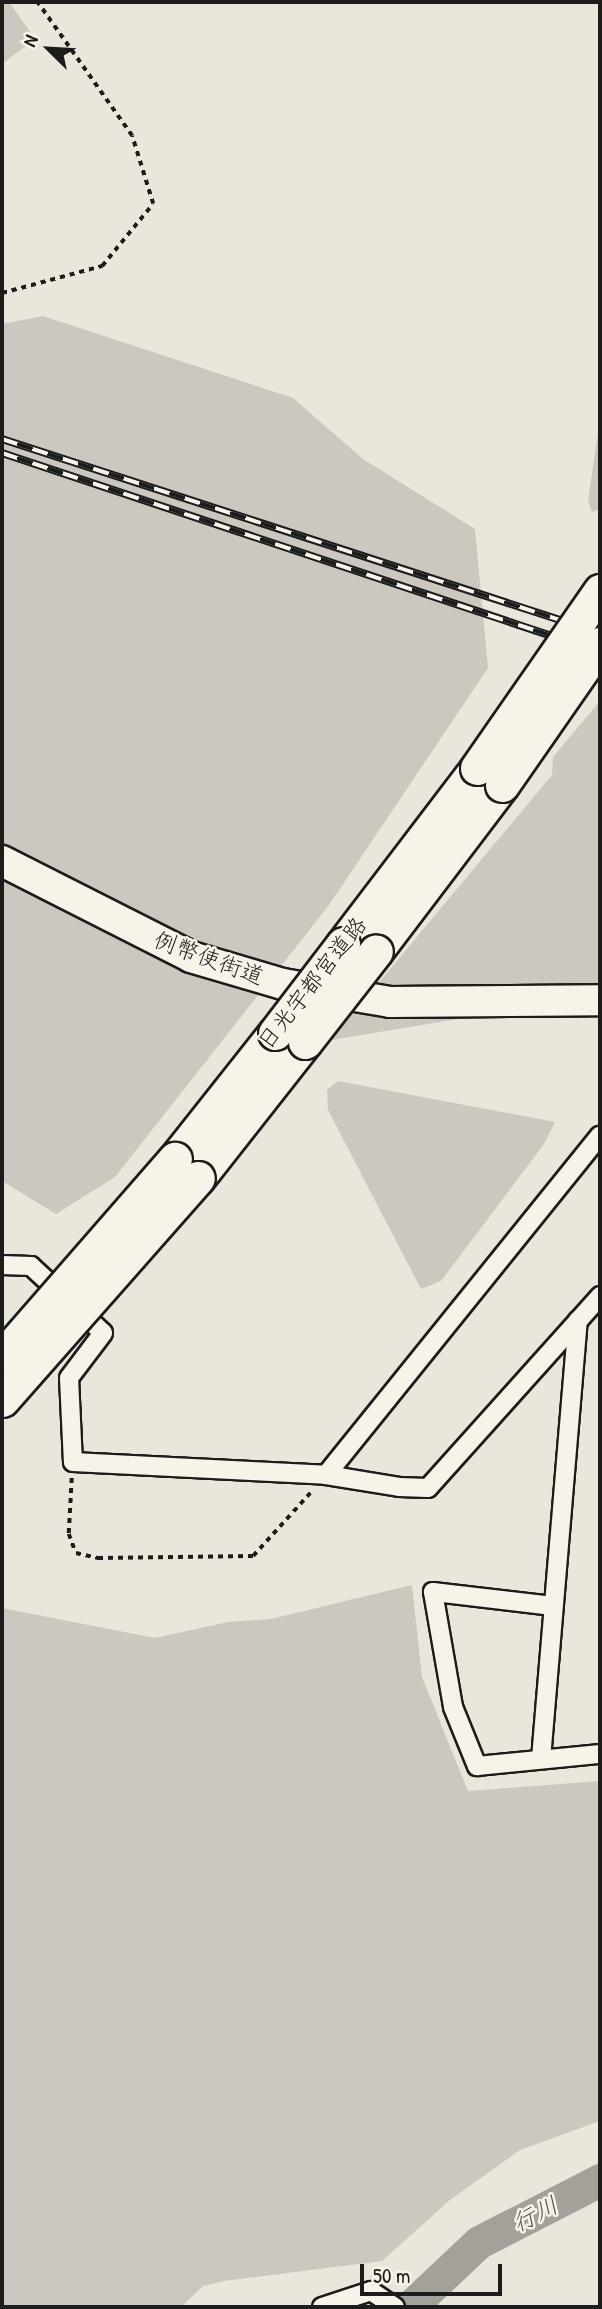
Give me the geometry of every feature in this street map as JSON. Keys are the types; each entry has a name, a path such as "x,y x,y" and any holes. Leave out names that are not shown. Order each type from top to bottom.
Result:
{"highway":[{"name":"日光宇都宮道路","path":"2,1400 290,1037 376,951 489,776 600,591"},
{"name":"日光宇都宮道路","path":"290,1037 343,944 600,643"},
{"name":"例幣使街道","path":"2,861 191,957 283,984 390,1002 600,1000"},
{"name":"日光宇都宮道路","path":"2,1357 187,1169"}],"street":[{"path":"327,1475 600,1136"},
{"path":"2,1265 31,1266 103,1333 69,1378 73,1462 327,1475 428,1488 592,1311"},
{"path":"541,1759 553,1606 592,1311"},
{"path":"553,1606 433,1592 453,1707 477,1766 600,1754"},
{"path":"322,2307 371,2291 395,2307"}],"path":[{"path":"2,293 102,266 153,204 132,136 37,2"},
{"path":"73,1462 69,1534 76,1553 98,1558 253,1556 327,1475"}],"shaded area":[{"path":"2,2 9,2 35,39 2,64"},
{"path":"43,316 293,398 363,459 475,529 488,668 329,905 115,1177 56,1214 2,1181 2,324"},
{"path":"600,420 600,509 592,512 588,500"},
{"path":"600,701 600,1014 579,999 331,1040 552,775 553,757"},
{"path":"338,1081 555,1122 544,1144 441,1281 421,1289 328,1110 327,1090"},
{"path":"412,1585 422,1677 468,1791 600,1781 600,2121 520,2150 450,2200 382,2261 224,2281 203,2286 181,2307 2,2307 2,1608 155,1638 228,1622 271,1619"}],"waterway":[{"name":"行川","path":"410,2307 479,2242 600,2180"}],"railway":[{"path":"2,439 600,633"},
{"path":"2,453 600,652"}]}
